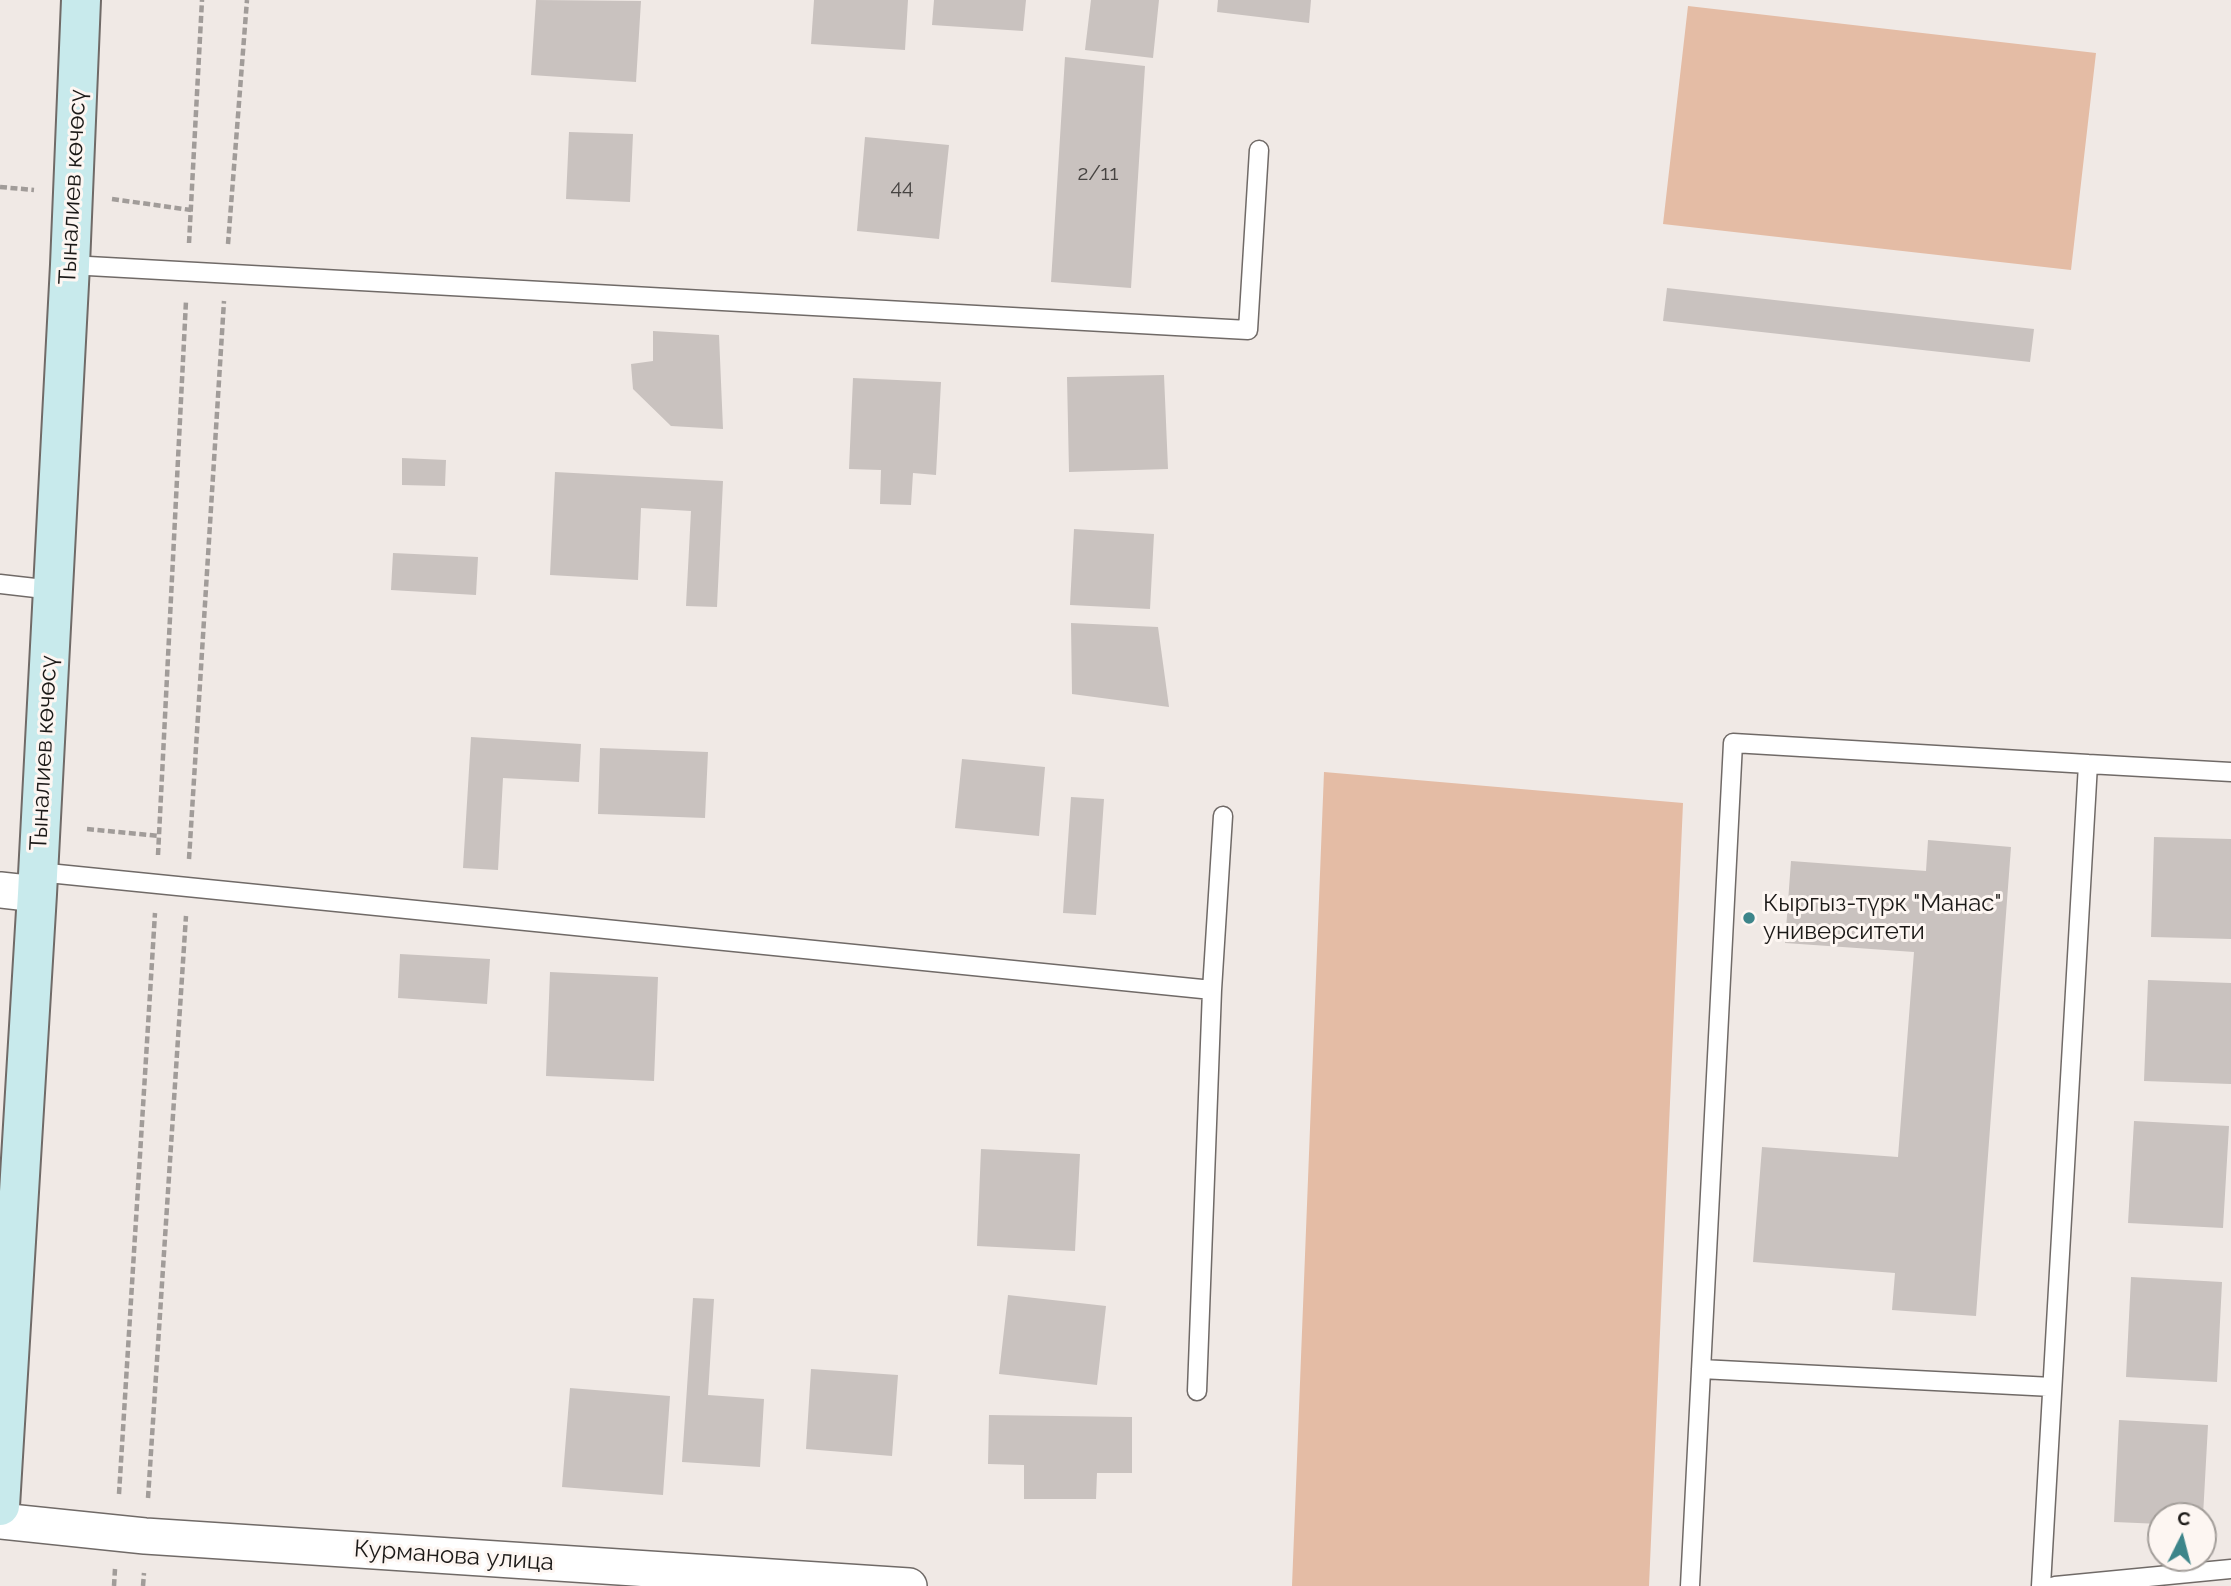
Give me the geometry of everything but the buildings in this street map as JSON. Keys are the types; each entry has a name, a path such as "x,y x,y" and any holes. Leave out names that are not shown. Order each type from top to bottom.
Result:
{"main road":[{"name":"Тыналиев көчөсү","path":"0,1506 5,1339 38,883 81,0"}],"street":[{"path":"0,890 38,883"},
{"name":"Курманова улица","path":"0,1521 131,1535 909,1586"}],"lane":[{"path":"70,265 1248,330 1259,150"},
{"path":"0,584 53,590"},
{"path":"1690,1586 1733,743 2231,772"},
{"path":"2041,1586 2088,764"},
{"path":"1197,1391 1212,990 1223,816"},
{"path":"38,883 157,883 1212,990"},
{"path":"1701,1369 2052,1387"},
{"path":"2055,1586 2231,1569"}],"path":[{"path":"143,1586 131,1535 159,836 202,0"},
{"path":"114,1586 131,1535 188,886 226,273 247,0"},
{"path":"87,829 159,836"}],"shaded area":[{"path":"1688,6 2096,53 2071,270 1663,224"},
{"path":"1324,772 1683,803 1649,1586 1292,1586"}],"place":[{"name":"Кыргыз-түрк \"Манас\" университети","path":"1749,918"}]}
